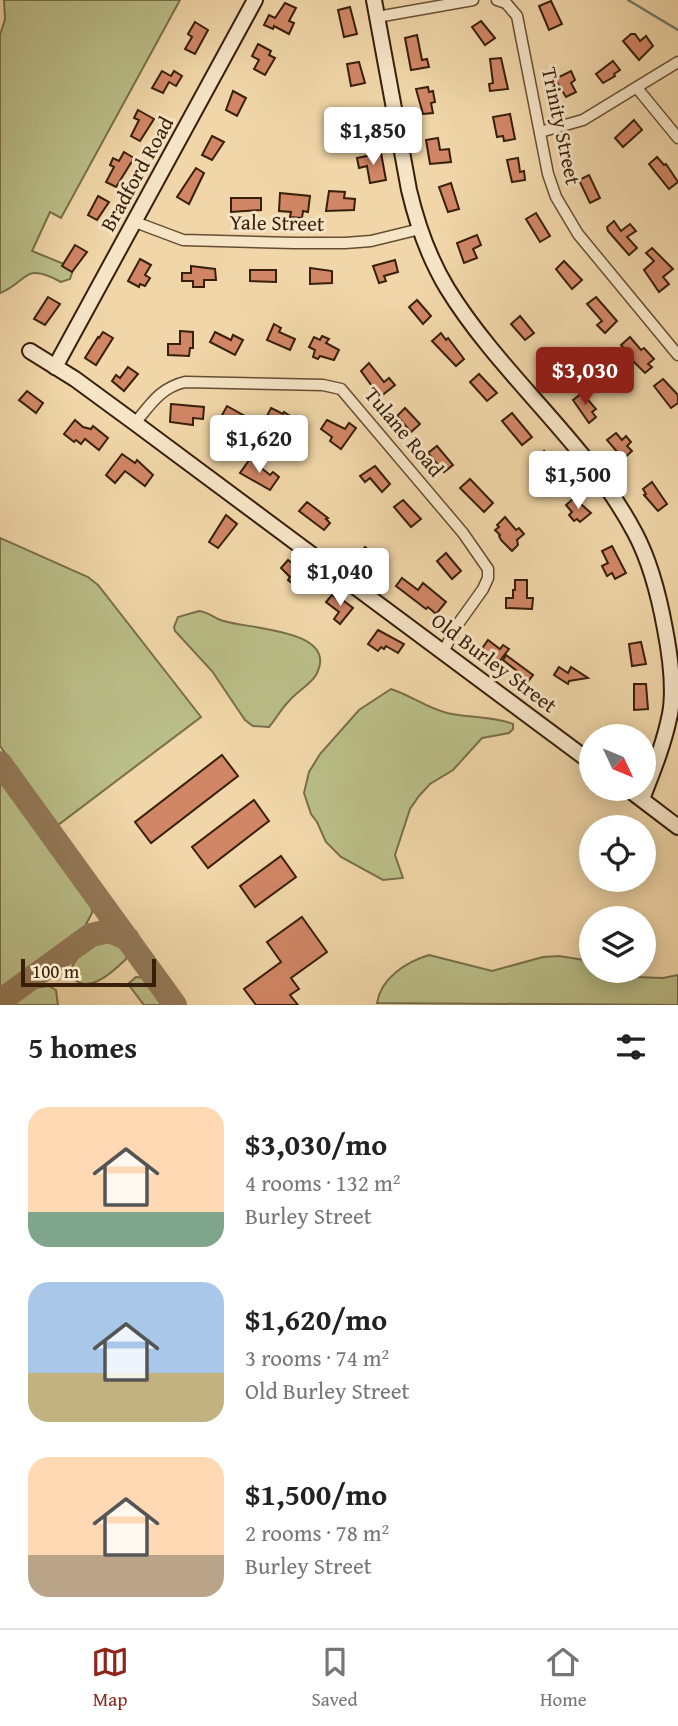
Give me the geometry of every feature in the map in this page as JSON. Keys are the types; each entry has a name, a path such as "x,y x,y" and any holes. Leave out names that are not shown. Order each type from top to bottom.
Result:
{"street":[{"name":"Bradford Road","path":"55,367 256,0"},
{"path":"373,0 409,190 420,229 447,288 475,327 615,500 635,533 655,584 674,692 663,746 656,764"},
{"path":"377,17 474,0"},
{"name":"Trinity Street","path":"497,0 506,3 517,16 548,174 556,197 566,216 597,257 678,355"},
{"path":"540,132 583,120 678,62"},
{"path":"637,88 678,138"},
{"name":"Yale Street","path":"135,222 183,240 295,243 371,241 420,229"},
{"name":"Old Burley Street","path":"30,352 135,423 579,753"},
{"name":"Tulane Road","path":"135,423 169,386 185,382 323,385 341,389 463,533 488,569 488,578 483,589 458,624 443,652"},
{"path":"646,802 678,827"}],"green space":[{"path":"4,0 180,0 61,218 50,212 32,251 69,266 72,273 70,279 61,282 32,273 0,293 0,35 5,19"},
{"path":"0,538 88,577 98,585 201,717 58,825 0,746"},
{"path":"199,611 224,621 288,634 315,648 320,660 316,675 286,704 269,727 253,726 245,720 212,671 175,631 178,617"},
{"path":"391,689 440,711 505,721 513,724 513,729 509,733 482,738 453,770 430,784 419,796 410,809 395,855 403,878 383,880 341,857 326,842 311,814 304,793 309,772 320,754 359,710"},
{"path":"0,777 92,905 92,913 85,926 0,988"},
{"path":"106,940 121,946 127,954 126,959 98,981 82,984 70,972 72,966 89,948"},
{"path":"429,955 492,971 543,957 559,956 579,959 579,983 656,983 656,978 678,975 678,1005 377,1003 379,994 389,979 412,962"},
{"path":"136,977 146,978 165,1005 144,1005 128,984"},
{"path":"49,986 56,990 58,1005 11,1005 34,988"}],"building":[{"path":"551,1 562,24 549,30 539,6"},
{"path":"285,3 296,8 289,21 294,23 289,34 274,26 273,29 264,25 269,15 275,18"},
{"path":"350,7 357,34 344,37 338,10"},
{"path":"481,21 495,38 485,45 472,27"},
{"path":"195,22 208,30 195,54 185,49 192,37 188,34"},
{"path":"635,34 640,41 646,36 653,46 639,60 623,41"},
{"path":"417,35 422,60 427,59 429,67 411,70 405,38"},
{"path":"258,44 271,51 269,55 275,58 265,75 254,69 259,60 252,56"},
{"path":"501,58 508,89 490,91 489,84 493,83 490,59"},
{"path":"613,61 620,70 603,83 596,74"},
{"path":"359,62 365,83 351,86 347,64"},
{"path":"162,71 171,76 174,71 182,76 176,86 169,82 163,93 152,88"},
{"path":"571,71 575,80 571,83 576,92 566,97 555,79"},
{"path":"428,87 429,92 433,91 433,113 423,114 416,89"},
{"path":"233,91 246,98 237,116 226,110"},
{"path":"367,109 372,134 361,136 356,146 352,124 358,123 355,111"},
{"path":"138,110 154,119 140,141 131,136 139,120 134,118"},
{"path":"510,114 515,139 504,141 503,136 497,137 493,117"},
{"path":"634,120 642,130 623,147 615,138"},
{"path":"212,136 224,142 212,160 202,155"},
{"path":"438,138 440,150 449,149 451,162 430,164 426,140"},
{"path":"124,152 134,158 116,187 106,182 114,167 110,165 113,158 119,161"},
{"path":"381,153 386,180 370,183 367,166 359,168 357,158"},
{"path":"657,157 666,164 678,182 669,189 649,164"},
{"path":"518,158 520,172 524,171 525,180 512,182 507,160"},
{"path":"196,168 204,173 189,204 177,197"},
{"path":"589,175 600,198 590,203 579,180"},
{"path":"451,183 459,209 448,212 439,187"},
{"path":"329,191 345,192 344,198 355,199 354,210 326,211"},
{"path":"280,193 310,196 308,212 303,211 302,218 290,217 291,212 279,211"},
{"path":"98,196 109,202 97,220 88,215"},
{"path":"231,198 261,198 261,210 231,212"},
{"path":"536,213 550,236 540,242 526,219"},
{"path":"614,221 621,231 630,224 636,231 627,237 637,248 629,255 608,231 607,227"},
{"path":"477,235 481,245 473,249 477,258 464,263 457,243"},
{"path":"75,245 87,252 72,272 62,266"},
{"path":"652,248 673,269 663,277 669,284 659,292 644,270 654,261 646,253"},
{"path":"140,259 151,265 145,275 150,278 145,286 140,284 139,287 128,281"},
{"path":"395,260 398,272 384,276 386,281 379,283 373,266"},
{"path":"564,261 582,280 572,289 556,269"},
{"path":"191,266 215,269 216,280 204,280 204,287 193,287 193,281 182,281 182,273 191,273"},
{"path":"310,268 332,271 332,283 310,284"},
{"path":"250,270 276,270 276,282 250,281"},
{"path":"48,297 60,304 45,325 34,319"},
{"path":"596,297 617,321 605,333 597,325 602,321 587,304"},
{"path":"417,300 431,316 423,324 409,307"},
{"path":"520,316 534,333 525,340 511,324"},
{"path":"274,324 281,328 279,332 295,339 290,350 267,340"},
{"path":"180,331 193,332 193,348 190,348 189,356 168,355 168,344 180,344"},
{"path":"103,332 113,338 96,365 85,358"},
{"path":"215,332 231,340 233,335 243,340 235,355 210,342"},
{"path":"441,333 464,359 456,366 432,341"},
{"path":"322,336 329,339 326,343 339,350 334,360 313,357 315,350 309,347 314,337 320,340"},
{"path":"630,337 641,350 644,348 654,359 648,364 652,367 645,373 621,345"},
{"path":"546,350 565,372 555,381 537,358"},
{"path":"369,363 384,382 389,378 395,385 380,397 361,371"},
{"path":"128,367 138,374 124,391 112,381 116,375 120,378"},
{"path":"479,374 497,393 487,401 470,382"},
{"path":"663,379 678,395 678,403 671,408 654,386"},
{"path":"27,391 43,403 36,413 19,400"},
{"path":"582,393 596,409 592,412 596,417 589,423 573,400"},
{"path":"171,404 204,407 203,419 193,418 193,425 170,422"},
{"path":"227,406 250,419 245,429 221,417"},
{"path":"271,408 296,420 290,431 266,418"},
{"path":"405,408 420,424 411,432 397,416"},
{"path":"512,413 532,437 522,445 502,421"},
{"path":"75,420 83,427 91,429 93,426 108,438 99,450 85,439 81,444 64,434"},
{"path":"327,420 345,429 349,423 356,428 341,449 330,441 332,437 321,429"},
{"path":"616,433 622,440 626,436 631,442 627,446 632,451 623,459 607,440"},
{"path":"437,446 453,465 444,472 428,453"},
{"path":"544,451 549,457 551,455 558,467 550,475 536,458"},
{"path":"122,454 135,463 137,460 153,475 145,486 125,471 115,483 106,475"},
{"path":"250,459 270,475 273,472 279,477 270,490 240,473"},
{"path":"375,466 390,484 382,492 370,478 365,482 360,476"},
{"path":"470,479 493,503 484,512 460,488"},
{"path":"652,482 667,504 658,511 644,495 646,494 643,489"},
{"path":"574,498 591,513 580,522 577,519 574,521 569,515 572,512 566,505"},
{"path":"403,500 421,519 411,527 394,507"},
{"path":"307,502 328,518 326,519 330,523 324,530 299,511"},
{"path":"226,515 237,524 218,548 209,542"},
{"path":"505,517 516,530 519,528 524,534 517,540 518,545 512,551 495,530"},
{"path":"612,546 626,573 615,579 612,573 607,576 602,566 608,563 602,551"},
{"path":"365,547 384,562 378,571 358,556"},
{"path":"446,553 461,571 452,579 437,561"},
{"path":"288,560 312,578 302,591 288,580 290,577 281,568"},
{"path":"402,578 418,590 423,583 446,602 436,614 428,607 426,609 396,586"},
{"path":"515,580 527,580 527,598 533,598 532,609 506,608 506,598 513,598"},
{"path":"332,595 353,608 340,624 334,619 339,612 326,602"},
{"path":"378,630 404,644 398,653 386,646 378,651 368,644"},
{"path":"488,640 500,649 503,645 509,649 498,663 481,650"},
{"path":"641,642 646,664 632,666 629,644"},
{"path":"506,655 533,675 526,684 514,675 517,671 503,660"},
{"path":"559,667 568,673 571,667 588,678 569,681 568,684 554,675"},
{"path":"634,684 646,684 648,709 634,710"},
{"path":"222,755 238,776 151,843 135,822"},
{"path":"254,800 269,821 208,868 192,847"},
{"path":"281,856 296,877 255,907 240,886"},
{"path":"302,917 327,952 291,978 299,989 290,995 298,1005 256,1005 244,989 281,962 267,942"}],"waterway":[{"path":"628,0 678,30"}],"taxiway":[{"path":"0,763 175,1005"},
{"path":"0,1001 91,935 109,931 128,939"}]}
